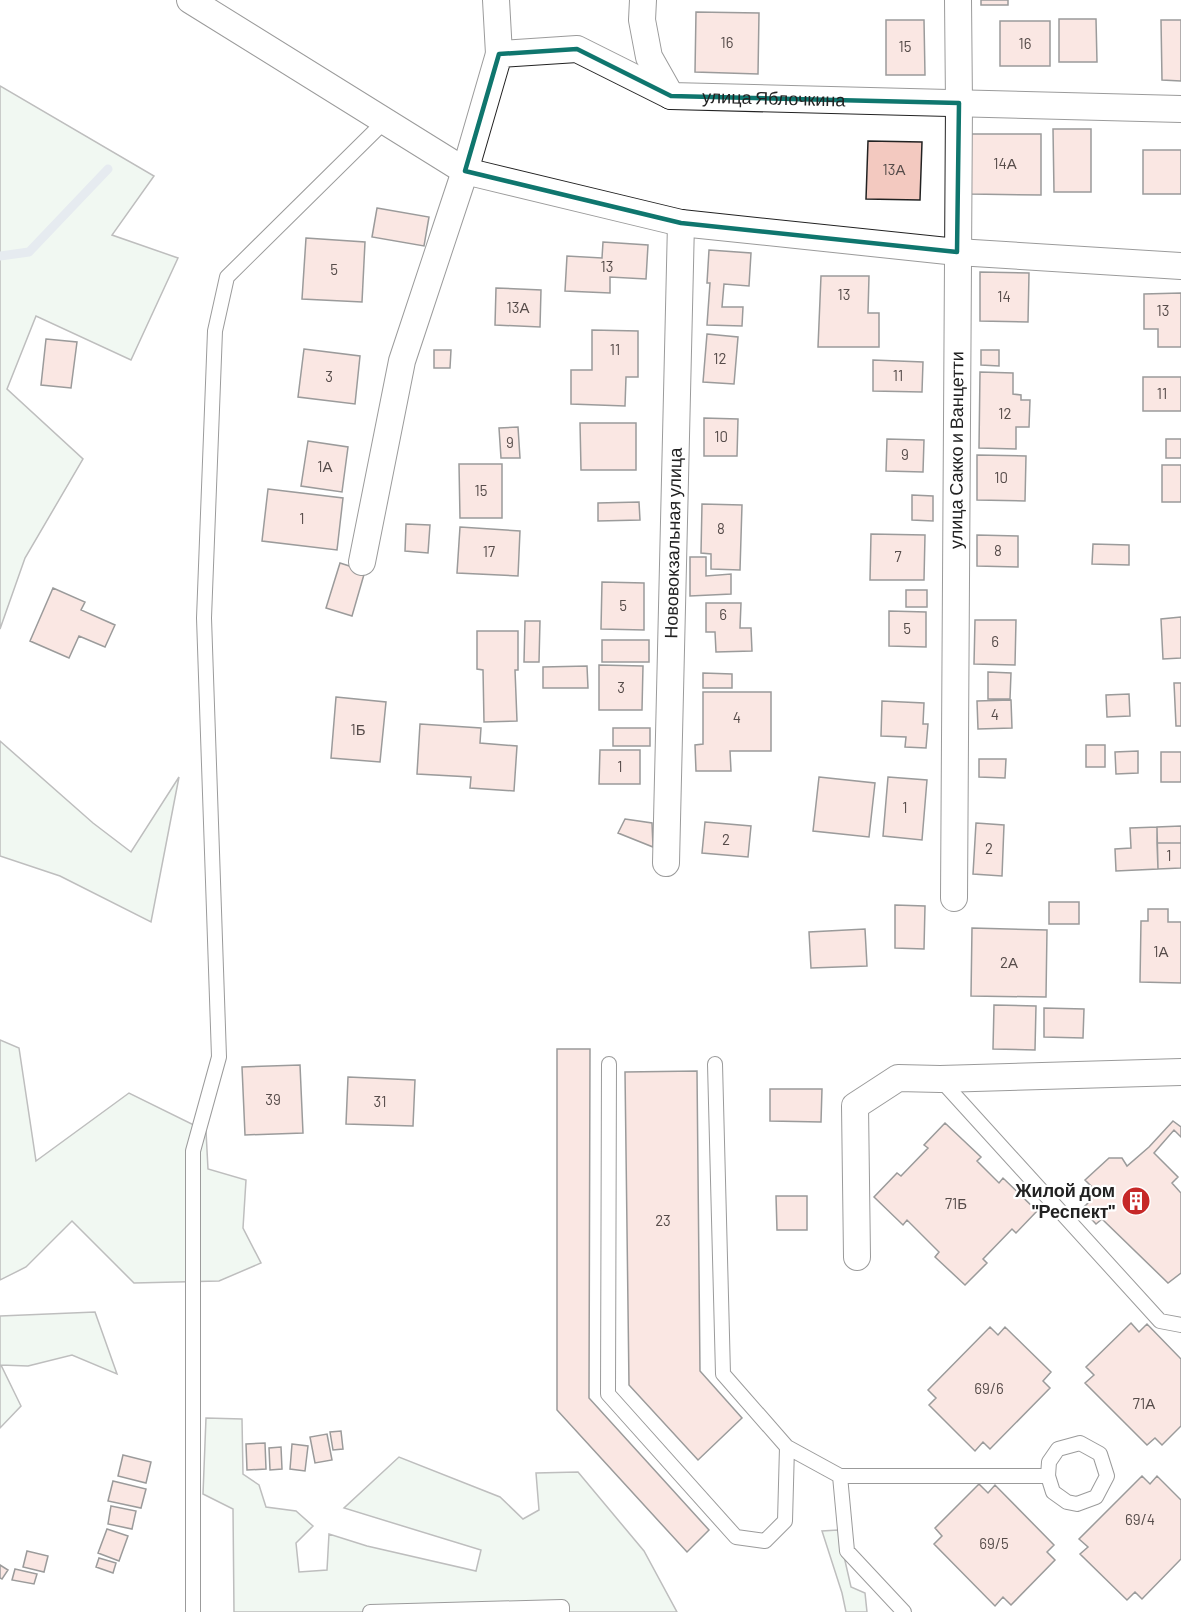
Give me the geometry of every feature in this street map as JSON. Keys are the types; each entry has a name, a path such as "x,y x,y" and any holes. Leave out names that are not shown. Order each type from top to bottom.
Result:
{"street":[{"path":"190,0 465,171 681,223 957,252 1181,266"},
{"path":"362,562 402,361 465,171 499,54 496,0"},
{"path":"643,0 642,21 649,57 671,96"},
{"name":"улица Сакко и Ванцетти","path":"954,898 958,0"},
{"name":"улица Яблочкина","path":"499,54 577,49 671,96 1181,110"},
{"name":"Нововокзальная улица","path":"666,863 681,223"},
{"path":"857,1257 855,1106 898,1078 940,1079 1181,1072"}],"lane":[{"path":"193,1612 193,1151 219,1057 204,618 215,331 226,277 385,122"},
{"path":"609,1064 608,1394 736,1537 765,1541 785,1521 787,1447"},
{"path":"716,1064 723,1374 787,1447 840,1476 1048,1476"},
{"path":"940,1079 1160,1321 1181,1325"},
{"path":"1080,1443 1100,1454 1107,1476 1096,1497 1077,1504 1067,1502 1053,1492 1048,1476 1048,1462 1058,1449 1080,1443"},
{"path":"840,1476 847,1551 904,1612"},
{"path":"370,1612 562,1607 562,1612"}],"highlighted area":[{"path":"577,49 671,96 959,103 957,252 681,223 465,171 499,54"}],"green space":[{"path":"0,86 154,176 112,235 178,258 131,360 36,316 7,389 83,459 25,558 0,629"},
{"path":"0,741 93,823 131,852 179,777 151,922 60,876 0,856"},
{"path":"0,1040 19,1048 36,1161 129,1093 206,1131 208,1169 246,1180 243,1228 261,1263 219,1281 134,1283 72,1221 26,1267 0,1280"},
{"path":"95,1312 117,1374 72,1355 28,1366 1,1365 21,1406 0,1428 0,1316"},
{"path":"206,1418 242,1419 243,1474 259,1485 266,1507 296,1511 313,1526 296,1543 299,1572 327,1570 329,1534 367,1546 476,1571 481,1550 344,1508 399,1457 500,1497 523,1519 539,1510 536,1473 578,1472 644,1551 677,1612 234,1612 233,1509 203,1494"},
{"path":"838,1530 851,1587 865,1593 867,1612 846,1612 822,1531"}],"building":[{"path":"981,0 1008,0 1008,5 981,5"},
{"path":"696,12 759,13 758,74 695,72"},
{"path":"1059,19 1096,19 1097,62 1059,62"},
{"path":"886,20 924,20 925,75 886,75"},
{"path":"1161,20 1181,20 1181,81 1162,80"},
{"path":"1000,21 1050,21 1050,66 1000,66"},
{"path":"1053,129 1091,129 1091,192 1054,192"},
{"path":"969,134 1041,134 1041,195 970,194"},
{"path":"868,141 922,142 920,200 866,199"},
{"path":"1143,150 1181,150 1181,194 1143,194"},
{"path":"377,208 429,217 424,246 372,237"},
{"path":"306,238 365,242 362,302 302,299"},
{"path":"603,242 648,245 646,279 610,277 610,293 565,291 567,256 602,258"},
{"path":"709,250 751,253 749,286 724,284 722,307 743,307 742,326 707,325 710,283 707,283"},
{"path":"980,272 1029,273 1028,322 980,321"},
{"path":"821,276 869,276 868,313 879,313 879,347 818,347"},
{"path":"496,288 541,290 540,327 495,325"},
{"path":"1181,293 1181,347 1158,347 1158,329 1144,329 1144,294"},
{"path":"592,330 638,331 638,377 626,377 625,406 571,404 571,370 592,370"},
{"path":"707,334 738,337 734,384 703,382"},
{"path":"46,339 77,342 71,388 41,385"},
{"path":"304,349 360,356 355,404 298,397"},
{"path":"434,350 451,350 450,368 434,368"},
{"path":"981,350 999,350 999,366 981,365"},
{"path":"873,360 923,362 922,392 873,391"},
{"path":"980,372 1013,373 1013,394 1021,395 1021,400 1030,400 1029,427 1016,427 1016,449 979,448"},
{"path":"1143,377 1181,377 1181,411 1143,411"},
{"path":"704,418 738,419 737,456 704,456"},
{"path":"580,423 636,423 636,470 581,470"},
{"path":"518,427 520,458 501,458 499,428"},
{"path":"887,439 924,440 923,472 886,471"},
{"path":"1166,439 1181,439 1181,458 1166,458"},
{"path":"308,441 348,447 342,492 301,486"},
{"path":"977,455 1026,456 1025,501 977,500"},
{"path":"459,464 502,464 502,518 460,518"},
{"path":"1162,465 1181,465 1181,502 1162,502"},
{"path":"268,489 343,498 337,550 262,541"},
{"path":"912,495 933,496 933,521 912,520"},
{"path":"639,502 640,520 598,521 598,503"},
{"path":"702,504 742,505 740,570 711,569 711,554 701,553"},
{"path":"406,524 430,525 428,553 405,551"},
{"path":"460,527 520,531 518,576 457,573"},
{"path":"871,534 925,535 924,580 870,580"},
{"path":"977,535 1018,536 1018,567 977,566"},
{"path":"1093,544 1129,545 1129,565 1092,564"},
{"path":"690,557 706,557 706,576 731,574 731,594 690,596"},
{"path":"340,563 365,571 352,616 326,608"},
{"path":"602,582 644,583 644,630 601,629"},
{"path":"53,588 85,602 81,610 115,625 105,647 79,636 69,658 30,641"},
{"path":"906,590 927,590 927,607 906,607"},
{"path":"706,603 741,603 740,628 751,628 752,651 716,652 715,632 706,632"},
{"path":"889,611 926,612 926,647 889,646"},
{"path":"1181,617 1181,658 1163,659 1161,619"},
{"path":"975,620 1016,620 1015,665 974,664"},
{"path":"525,621 540,621 539,662 524,662"},
{"path":"477,631 518,631 518,670 515,670 517,721 484,722 483,670 477,669"},
{"path":"602,640 649,640 649,662 602,662"},
{"path":"599,665 643,666 642,710 599,710"},
{"path":"587,666 588,688 543,688 543,667"},
{"path":"988,672 1011,673 1010,699 988,699"},
{"path":"703,673 732,674 732,688 703,688"},
{"path":"1174,683 1181,683 1181,726 1176,726"},
{"path":"703,692 771,692 771,751 730,751 731,771 696,771 695,745 703,744"},
{"path":"1129,694 1130,716 1107,717 1106,695"},
{"path":"336,697 386,702 380,762 331,758"},
{"path":"1011,700 1012,728 978,729 977,701"},
{"path":"882,701 924,703 923,724 928,724 926,748 905,747 906,737 881,736"},
{"path":"420,724 481,728 480,743 517,746 514,791 470,788 471,777 417,774"},
{"path":"613,728 650,728 650,746 613,746"},
{"path":"1086,745 1105,745 1105,767 1086,767"},
{"path":"600,750 640,750 640,784 599,784"},
{"path":"1138,751 1138,773 1116,774 1115,752"},
{"path":"1161,752 1181,752 1181,782 1161,782"},
{"path":"979,759 1006,759 1005,778 979,777"},
{"path":"819,777 875,783 869,837 813,831"},
{"path":"888,777 927,780 922,840 883,836"},
{"path":"625,819 652,823 653,847 618,833"},
{"path":"705,822 751,826 748,857 702,853"},
{"path":"976,823 1004,825 1002,876 973,874"},
{"path":"1181,826 1181,843 1157,843 1157,827"},
{"path":"1157,827 1158,869 1116,871 1115,849 1131,848 1130,828"},
{"path":"1157,843 1181,843 1181,868 1158,869"},
{"path":"1049,902 1079,902 1079,924 1049,924"},
{"path":"895,905 925,906 924,949 895,948"},
{"path":"1148,909 1168,909 1168,922 1181,922 1181,983 1140,982 1141,921 1148,921"},
{"path":"972,928 1047,930 1046,997 971,996"},
{"path":"865,929 867,966 811,968 809,932"},
{"path":"994,1005 1036,1006 1035,1050 993,1049"},
{"path":"1044,1008 1084,1009 1083,1038 1044,1037"},
{"path":"557,1049 590,1049 589,1398 709,1530 687,1552 557,1410"},
{"path":"300,1065 303,1133 245,1135 242,1067"},
{"path":"697,1071 700,1371 742,1418 698,1460 629,1385 625,1072"},
{"path":"348,1077 415,1080 413,1126 346,1124"},
{"path":"770,1089 822,1089 821,1122 770,1121"},
{"name":"Жилой дом \"Респект\"","path":"1173,1121 1181,1127 1181,1137 1174,1130 1154,1153 1178,1177 1172,1183 1181,1193 1181,1273 1168,1283 1102,1219 1096,1224 1082,1209 1098,1193 1085,1180 1109,1158 1122,1158 1127,1166 1149,1147"},
{"path":"945,1123 981,1157 977,1161 999,1183 1003,1178 1037,1211 1016,1233 1012,1229 983,1259 987,1263 965,1285 935,1257 939,1252 907,1220 903,1225 874,1197 897,1173 901,1176 928,1148 924,1145"},
{"path":"776,1196 807,1196 807,1230 777,1230"},
{"path":"1131,1323 1139,1332 1147,1324 1181,1359 1181,1426 1162,1445 1155,1438 1147,1445 1085,1383 1094,1375 1086,1367"},
{"path":"990,1327 998,1335 1005,1327 1051,1372 1043,1381 1050,1388 990,1449 983,1442 975,1451 929,1405 936,1398 928,1390"},
{"path":"341,1431 343,1449 333,1450 330,1432"},
{"path":"327,1434 332,1460 315,1463 310,1437"},
{"path":"265,1443 266,1469 247,1470 246,1444"},
{"path":"292,1444 308,1446 305,1471 290,1469"},
{"path":"281,1447 282,1469 270,1470 269,1448"},
{"path":"123,1455 151,1462 146,1483 118,1476"},
{"path":"1142,1476 1150,1484 1157,1476 1181,1500 1181,1559 1142,1599 1135,1592 1127,1600 1080,1554 1088,1547 1079,1539"},
{"path":"113,1481 146,1489 141,1508 108,1501"},
{"path":"979,1484 988,1493 995,1485 1054,1545 1047,1552 1055,1560 1011,1605 1003,1597 995,1606 934,1544 942,1536 935,1528"},
{"path":"111,1506 136,1511 132,1529 108,1524"},
{"path":"107,1529 128,1536 119,1561 98,1553"},
{"path":"27,1551 48,1556 44,1572 23,1567"},
{"path":"99,1558 116,1563 113,1573 96,1567"},
{"path":"0,1565 8,1570 2,1579 0,1578"},
{"path":"15,1569 37,1574 34,1584 12,1580"}],"waterway":[{"path":"0,256 29,252 108,169"}],"place":[{"name":"Жилой дом \"Респект\"","path":"1136,1201"}]}
